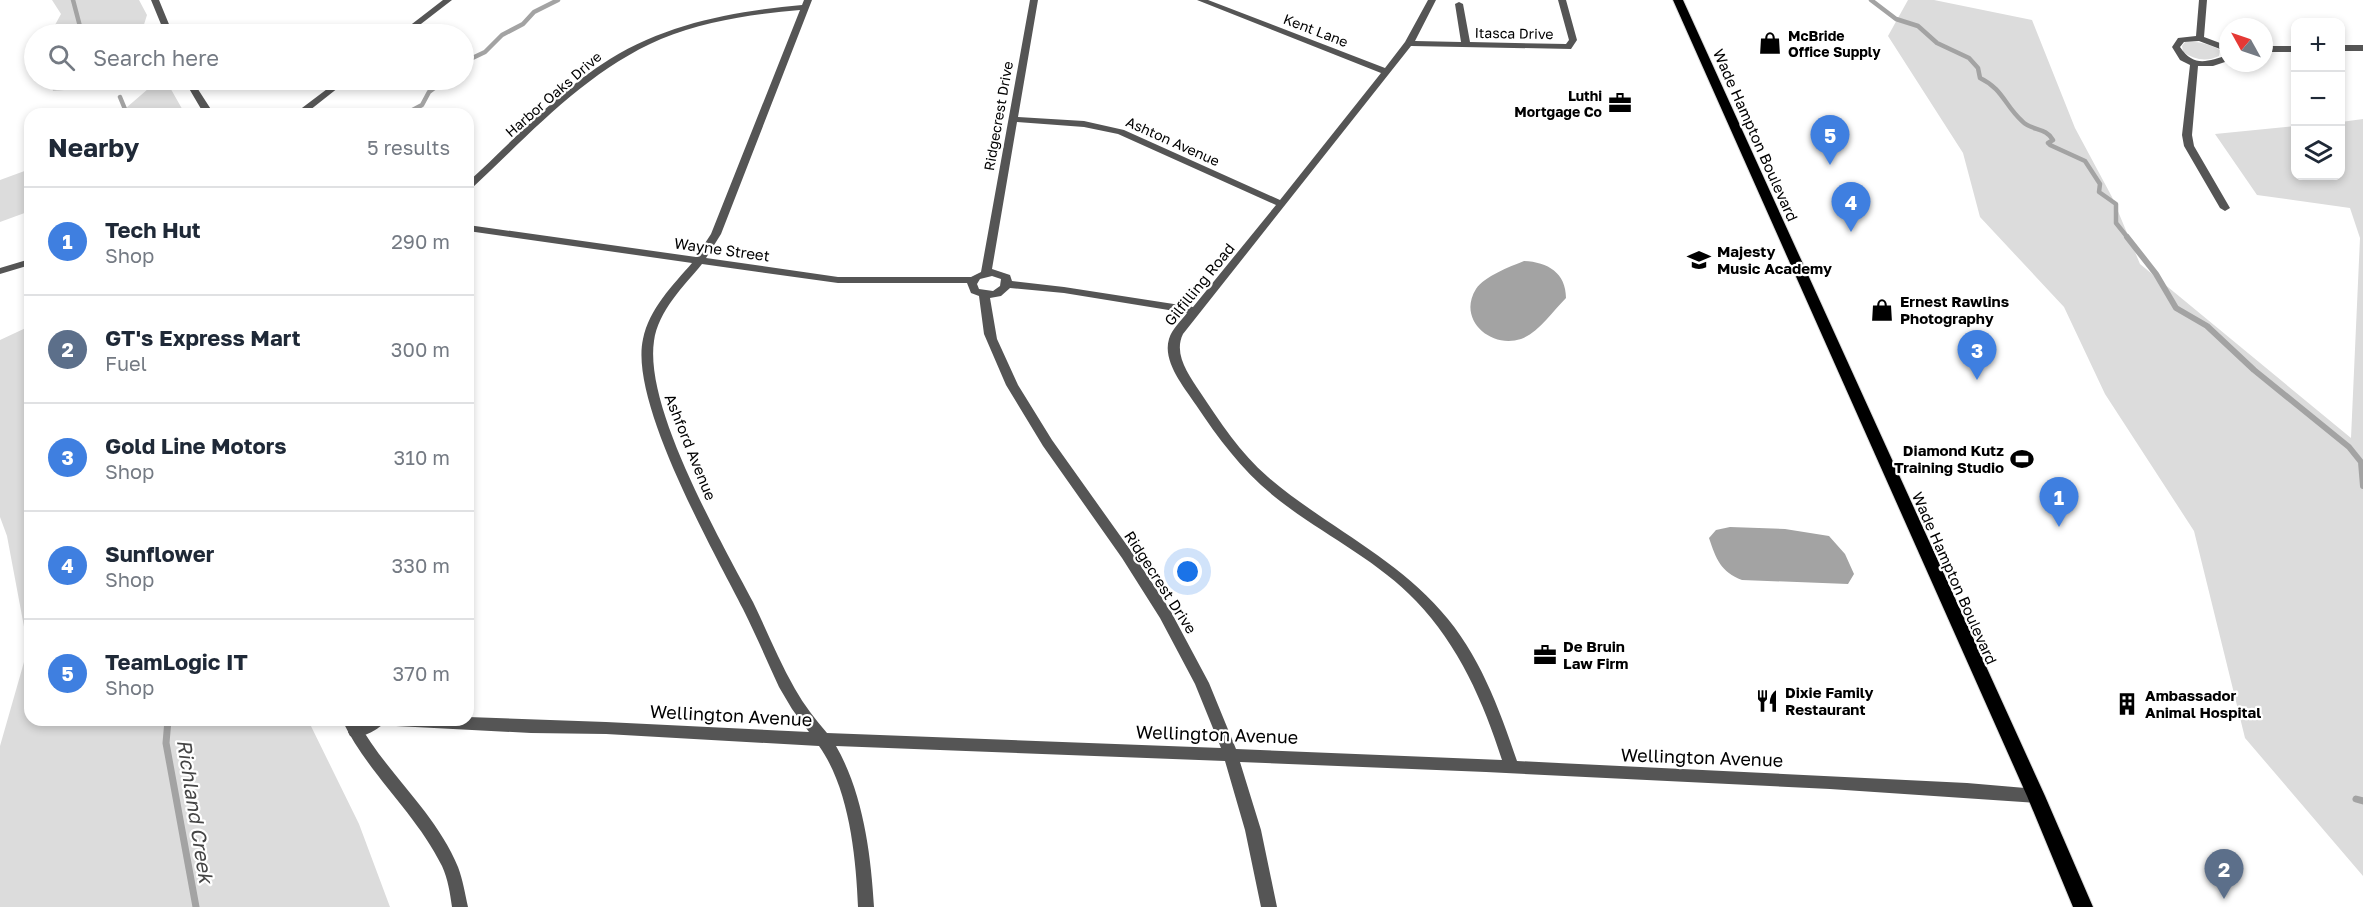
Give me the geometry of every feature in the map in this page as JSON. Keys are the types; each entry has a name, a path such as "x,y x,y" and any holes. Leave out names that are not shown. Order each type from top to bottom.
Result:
{"main road":[{"name":"Wade Hampton Boulevard","path":"1678,0 2036,796 2083,907"}],"street":[{"path":"155,0 165,24"},
{"path":"416,24 448,0"},
{"name":"Ridgecrest Drive","path":"986,273 1034,0"},
{"name":"Kent Lane","path":"1201,0 1387,72"},
{"name":"Gilfilling Road","path":"1432,0 1409,44 1172,340 1172,348 1185,379 1219,430 1262,478 1396,573 1438,615 1458,642 1481,682 1512,766"},
{"name":"Itasca Drive","path":"1409,44 1568,48 1573,40 1562,0"},
{"path":"2200,39 2203,0"},
{"name":"Harbor Oaks Drive","path":"474,182 596,72 636,47 674,32 718,19 806,3"},
{"name":"Ashford Avenue","path":"806,3 716,234 701,261 664,305 653,325 646,351 653,393 673,451 695,500 797,705 836,760 844,782 859,845 866,907"},
{"path":"1459,4 1466,45"},
{"path":"2219,46 2200,39 2181,40 2176,47 2183,58 2194,64 2219,61"},
{"path":"2345,48 2363,48"},
{"path":"2273,49 2291,49"},
{"path":"2194,64 2187,135 2190,146 2225,208"},
{"path":"194,90 205,108"},
{"path":"307,108 331,90"},
{"name":"Ashton Avenue","path":"1012,119 1084,124 1113,129 1281,204"},
{"name":"Wayne Street","path":"474,229 858,281 974,280"},
{"path":"0,271 24,264"},
{"path":"986,273 1002,274 1006,277 1007,284 1001,291 984,294 975,291 974,280 986,273"},
{"path":"1007,284 1064,290 1196,311"},
{"name":"Ridgecrest Drive","path":"984,294 990,336 1000,362 1032,420 1165,613 1201,677 1218,715 1246,800 1269,907"},
{"name":"Wellington Avenue","path":"474,723 1512,766 1850,782 2036,796"},
{"path":"352,726 423,820 449,863 460,907"}],"shaded area":[{"path":"52,0 139,0 147,15 144,24 56,24 61,14"},
{"path":"1908,0 1934,0 2032,20 2075,128 2112,197 2140,264 2351,438 2360,238 2350,208 2257,195 2215,134 2291,126 2291,180 2345,180 2345,121 2363,119 2363,876 2245,738 2194,531 2105,394 2064,307 1980,217 1963,153 1888,36"},
{"path":"2185,42 2212,46 2219,50 2219,56 2205,59 2192,57 2183,52 2182,46"},
{"path":"147,90 171,90 182,108 126,108"},
{"path":"24,171 24,213 0,222 0,180"},
{"path":"1524,261 1541,264 1554,270 1563,282 1566,298 1539,327 1527,336 1509,341 1498,340 1480,329 1474,321 1471,300 1476,289 1485,280"},
{"path":"24,329 24,627 7,536 0,517 0,340"},
{"path":"1730,527 1785,529 1829,536 1845,554 1854,574 1848,584 1742,580 1729,573 1720,564 1709,538 1716,530"},
{"path":"24,662 24,726 311,726 359,824 390,907 0,907 0,746"}],"waterway":[{"name":"Richland Creek","path":"73,0 79,24"},
{"path":"474,57 485,52 502,35 523,24 534,12 558,0"},
{"path":"1871,0 1896,19 1918,26 1937,43 1969,58 1978,68 1980,78 1999,92 2022,121 2050,136 2053,140 2048,143 2050,145 2085,161 2100,184 2099,192 2116,204 2116,223 2128,238"},
{"path":"416,108 422,105 432,90"},
{"name":"Richland Creek","path":"120,97 125,108"},
{"path":"2127,237 2156,274 2176,308 2207,326 2254,370 2349,447 2361,462 2363,486"},
{"name":"Richland Creek","path":"167,726 166,743 196,907"},
{"path":"2356,799 2363,801"}],"place":[{"name":"McBride Office Supply","path":"1770,43"},
{"name":"Luthi Mortgage Co","path":"1620,103"},
{"name":"TeamLogic IT","path":"1830,165"},
{"name":"Sunflower","path":"1851,232"},
{"name":"Majesty Music Academy","path":"1699,260"},
{"name":"Ernest Rawlins Photography","path":"1882,310"},
{"name":"Gold Line Motors","path":"1977,380"},
{"name":"Diamond Kutz Training Studio","path":"2022,459"},
{"name":"Tech Hut","path":"2059,527"},
{"name":"De Bruin Law Firm","path":"1545,655"},
{"name":"Dixie Family Restaurant","path":"1767,701"},
{"name":"Ambassador Animal Hospital","path":"2127,704"},
{"name":"GT's Express Mart","path":"2224,899"}]}
